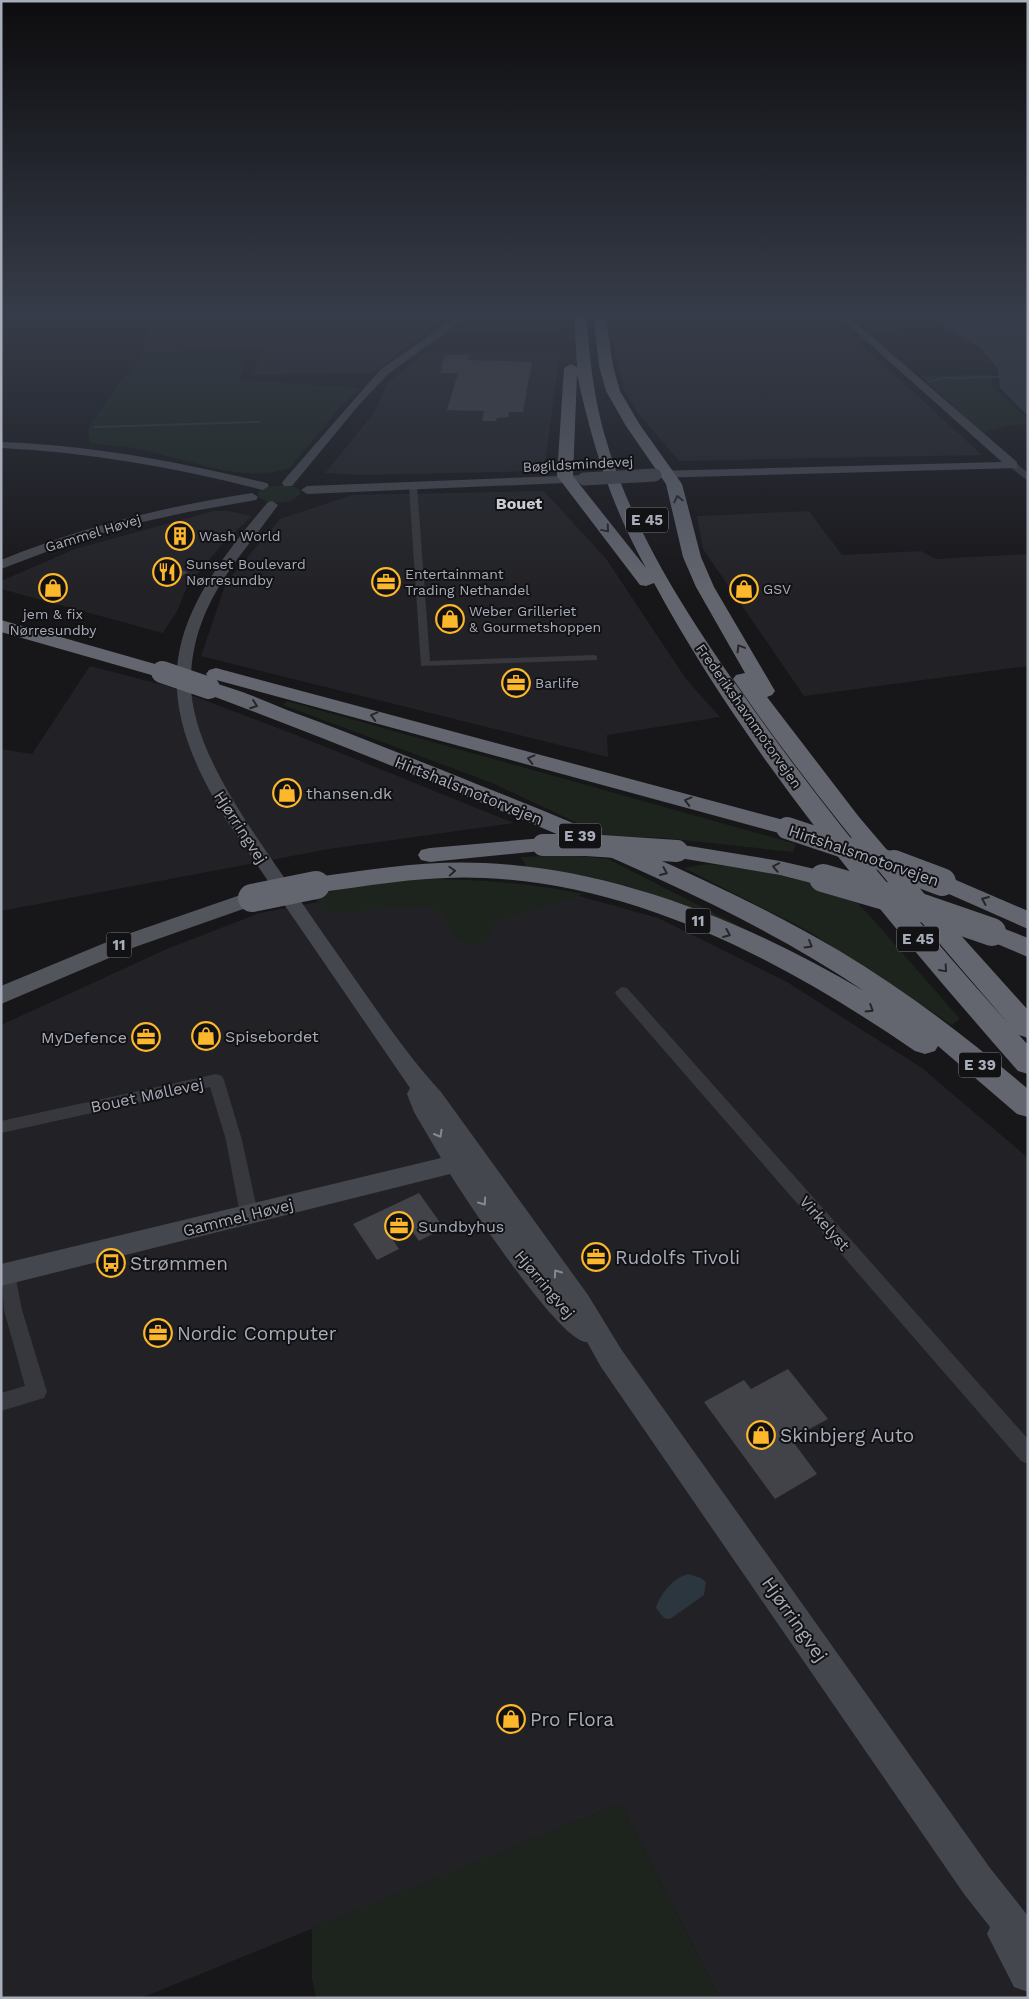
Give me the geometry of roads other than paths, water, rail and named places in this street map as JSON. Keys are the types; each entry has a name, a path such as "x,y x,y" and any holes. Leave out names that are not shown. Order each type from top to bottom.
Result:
{"highway":[{"path":"569,405 566,479 640,572 741,723 815,809"},
{"name":"Frederikshavnmotorvejen","path":"589,405 625,509 656,571 705,654 749,721 903,921 1028,1064"},
{"name":"E 45","path":"604,405 624,469 656,537"},
{"path":"621,405 662,475 674,484 692,557 705,587 763,687 851,822"},
{"name":"Hirtshalsmotorvejen","path":"1,616 209,680 787,828 862,852 942,882 1028,921"},
{"name":"Hirtshalsmotorvejen","path":"1,626 162,666"},
{"name":"Frederikshavnmotorvejen","path":"712,631 750,690 851,822 936,924 1028,1028"},
{"name":"Hirtshalsmotorvejen","path":"209,680 284,715 668,873 799,939 870,982 969,1056 1028,1106"},
{"name":"11","path":"246,899 427,855 543,845 586,845 677,851 780,868 824,878 902,900 992,932 1028,948"},
{"name":"11","path":"314,881 426,872 507,871 554,878 608,890 655,905 767,951 831,985 915,1037 998,1098 1028,1124"}],"main road":[{"path":"300,491 360,405"},
{"path":"945,405 1013,465"},
{"path":"1,446 115,454 203,472 256,494"},
{"name":"Bøgildsmindevej","path":"256,494 662,475 1013,465"},
{"name":"Hjørringvej","path":"256,494 277,505 215,579 202,604 192,630 186,658 183,687 195,742 211,778 254,850 411,1074 433,1098 464,1158 578,1303 612,1358 977,1881 1028,1946"},
{"name":"Gammel Høvej","path":"1,565 85,533 186,508 256,494"},
{"name":"11","path":"1,996 126,942 246,899"},
{"name":"Gammel Høvej","path":"4,1274 249,1214 464,1158"},
{"name":"Hjørringvej","path":"977,1881 1028,1973"}],"street":[{"path":"1013,465 1028,478"},
{"path":"413,486 425,664 593,658"},
{"name":"Virkelyst","path":"622,992 1028,1454"},
{"name":"Bouet Møllevej","path":"1,1127 216,1080 234,1140 249,1214"},
{"path":"1,1402 37,1392 4,1274"}],"waterway":[{"path":"95,427 260,422"}],"place":[{"name":"Wash World","path":"180,536"},
{"name":"Sunset Boulevard Nørresundby","path":"167,572"},
{"name":"Entertainmant Trading Nethandel","path":"386,582"},
{"name":"jem & fix Nørresundby","path":"53,588"},
{"name":"GSV","path":"744,589"},
{"name":"Weber Grilleriet & Gourmetshoppen","path":"450,619"},
{"name":"Barlife","path":"516,683"},
{"name":"thansen.dk","path":"287,793"},
{"name":"Spisebordet","path":"206,1036"},
{"name":"MyDefence","path":"146,1037"},
{"name":"Sundbyhus","path":"399,1226"},
{"name":"Rudolfs Tivoli","path":"596,1257"},
{"name":"Strømmen","path":"111,1263"},
{"name":"Nordic Computer","path":"158,1333"},
{"name":"Skinbjerg Auto","path":"761,1435"},
{"name":"Pro Flora","path":"511,1719"}],"district":[{"name":"Bouet","path":"519,503"}]}
